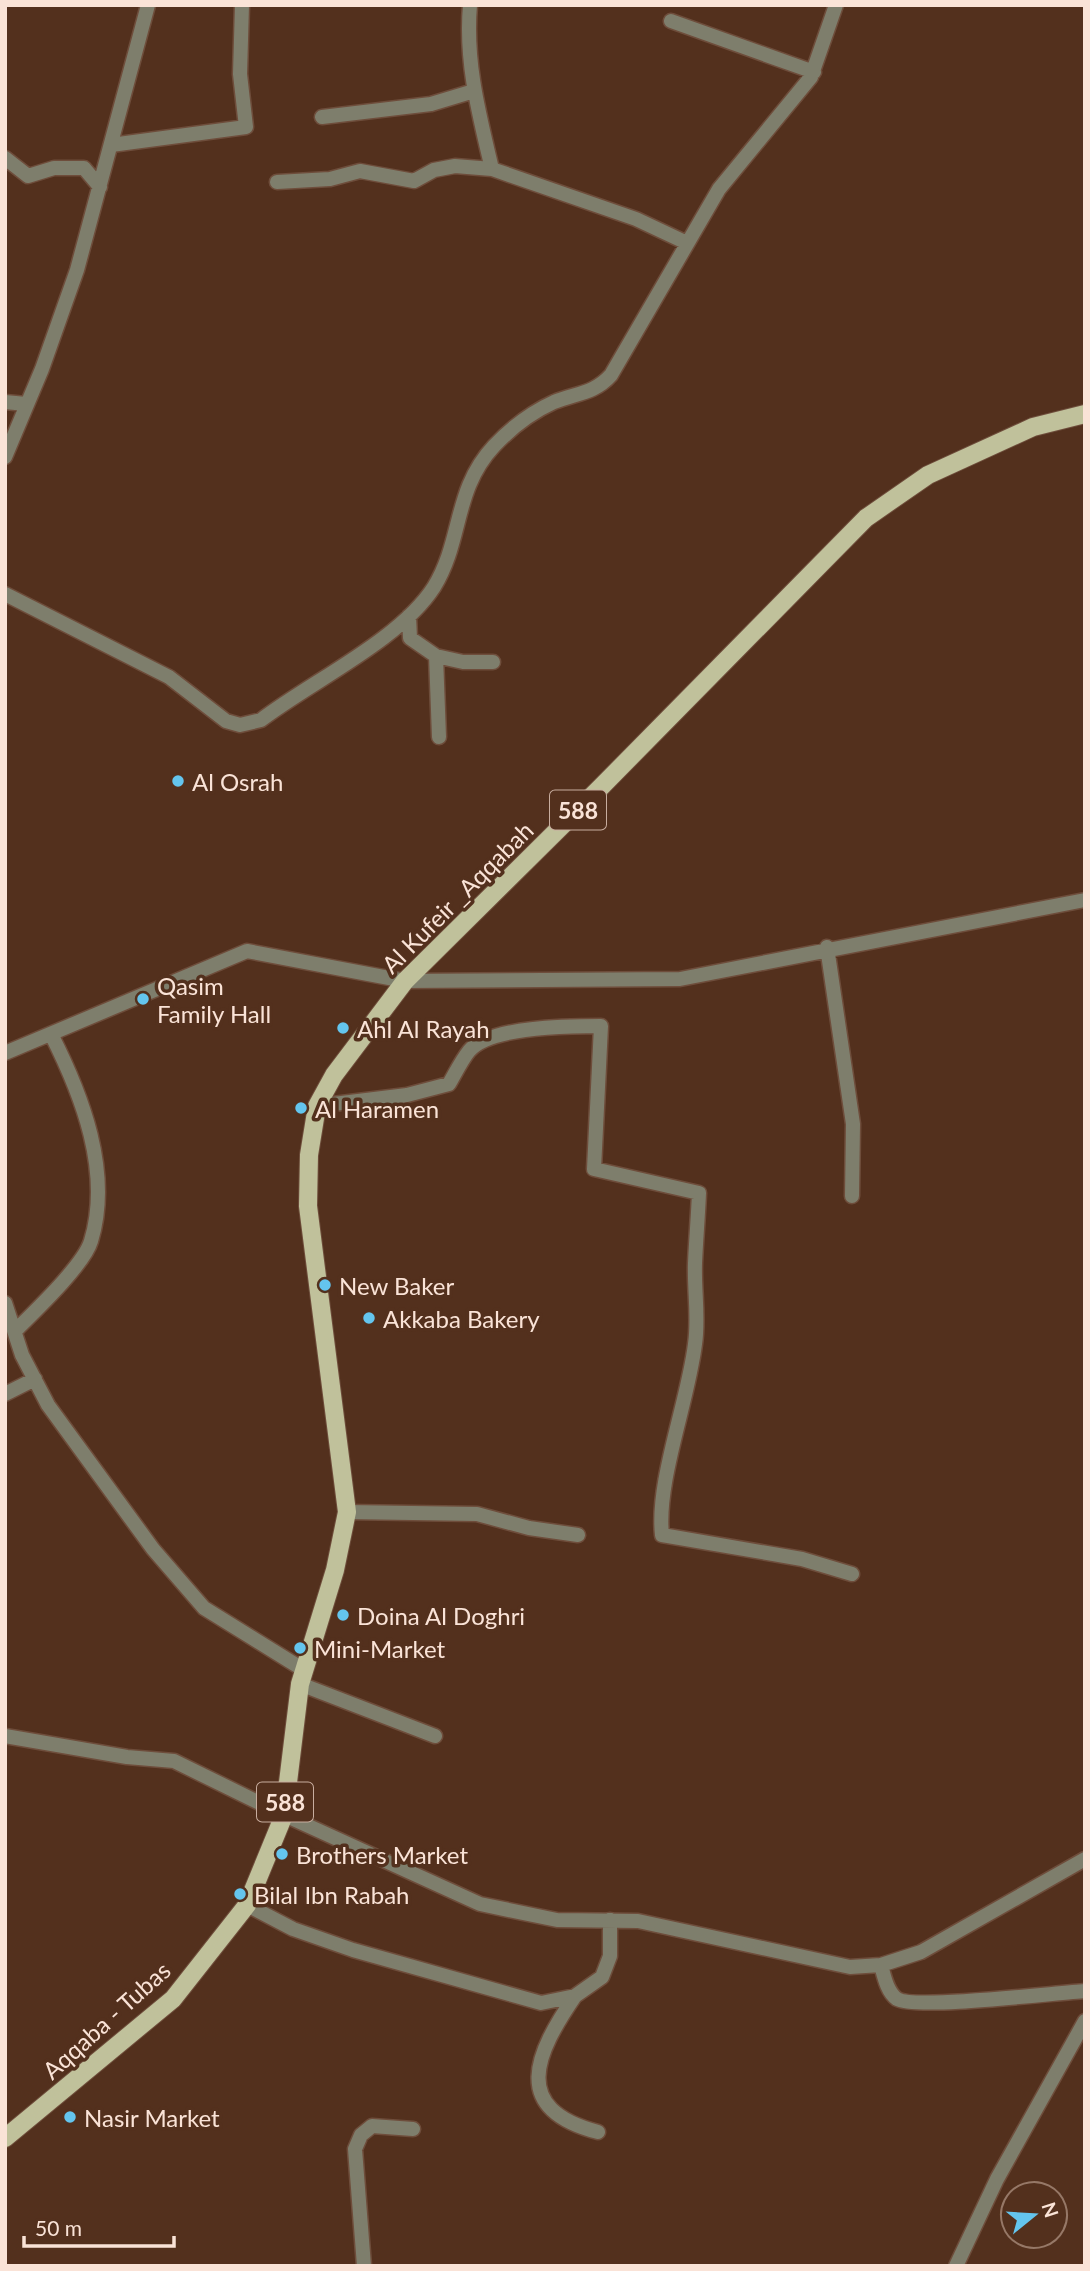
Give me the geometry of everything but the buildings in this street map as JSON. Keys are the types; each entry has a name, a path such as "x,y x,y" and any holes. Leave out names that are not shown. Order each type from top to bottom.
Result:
{"main road":[{"name":"Al Kufeir _Aqqabah","path":"330,1362 308,1206 309,1155 317,1106 334,1075 404,981 620,769 866,518 938,470 1033,427 1085,414"},
{"name":"Aqqaba - Tubas","path":"5,2138 173,1999 247,1905 284,1815 302,1677 335,1570 347,1512 330,1362"}],"street":[{"path":"5,457 77,270 148,5"},
{"path":"111,145 246,127 240,74 242,5"},
{"path":"470,5 467,43 474,91 492,169"},
{"path":"5,594 169,677 226,721 240,725 261,720 409,616 442,572 463,495 481,462 522,421 552,403 590,392 602,385 719,189 814,72 836,5"},
{"path":"671,21 814,72"},
{"path":"322,117 431,104 474,91"},
{"path":"5,158 28,176 54,168 84,168 100,187"},
{"path":"277,182 330,179 360,171 414,181 434,170 455,166 492,169 636,219 687,243"},
{"path":"5,402 26,404"},
{"path":"409,616 410,638 436,656 463,662 493,662"},
{"path":"436,656 439,737"},
{"path":"5,1053 247,951 404,981 680,979 827,947 1085,900"},
{"path":"827,947 853,1125 852,1196"},
{"path":"317,1106 407,1095 449,1084 471,1049 502,1034 554,1027 601,1026 594,1169 658,1186 699,1193 695,1342 687,1393 659,1511 662,1535 802,1559 852,1574"},
{"path":"15,1331 54,1293 91,1243 97,1187 92,1140 84,1107 51,1034"},
{"path":"5,1303 22,1355 48,1405 153,1549 204,1608 302,1677 435,1736"},
{"path":"5,1394 35,1379"},
{"path":"347,1512 477,1514 529,1528 578,1535"},
{"path":"5,1736 127,1757 174,1760 284,1815 480,1904 557,1920 646,1923 850,1967 881,1965 921,1952 1085,1859"},
{"path":"247,1905 293,1929 491,1990 541,2003 575,1996"},
{"path":"598,2132 571,2125 544,2104 538,2084 540,2061 556,2024 575,1996 602,1977 610,1956 610,1920"},
{"path":"881,1965 889,1990 897,1998 909,2002 962,2001 1085,1991"},
{"path":"956,2266 997,2179 1085,2021"},
{"path":"364,2266 355,2148 361,2135 372,2126 413,2129"}],"place":[{"name":"Al Osrah","path":"178,781"},
{"name":"Qasim Family Hall","path":"143,999"},
{"name":"Ahl Al Rayah","path":"343,1028"},
{"name":"Al Haramen","path":"301,1108"},
{"name":"New Baker","path":"325,1285"},
{"name":"Akkaba Bakery","path":"369,1318"},
{"name":"Doina Al Doghri","path":"343,1615"},
{"name":"Mini-Market","path":"300,1648"},
{"name":"Brothers Market","path":"282,1854"},
{"name":"Bilal Ibn Rabah","path":"240,1894"},
{"name":"Nasir Market","path":"70,2117"}]}
